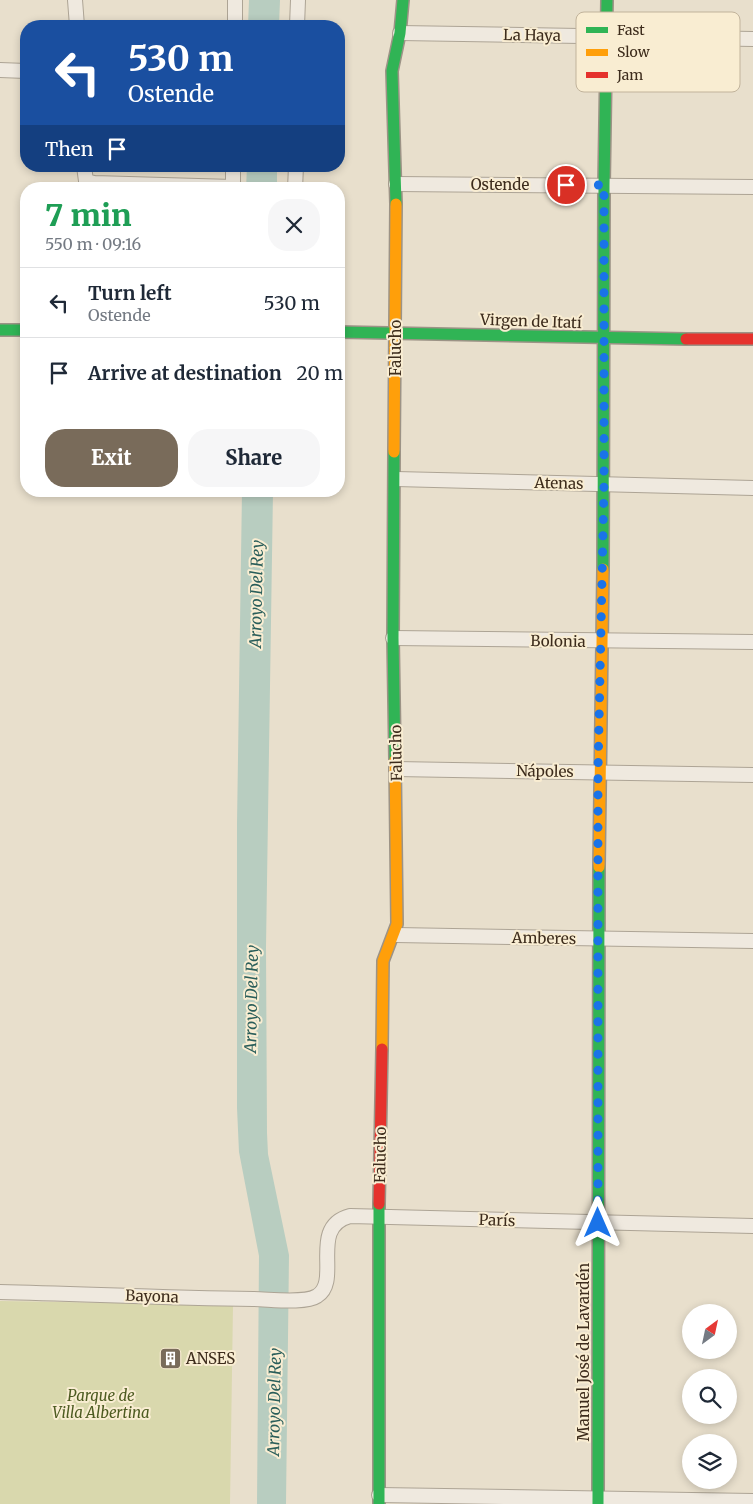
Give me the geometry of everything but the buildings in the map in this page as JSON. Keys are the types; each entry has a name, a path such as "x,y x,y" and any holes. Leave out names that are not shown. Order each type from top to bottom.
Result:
{"street":[{"path":"75,0 77,20"},
{"path":"235,0 235,20"},
{"path":"297,20 298,0"},
{"name":"Falucho","path":"379,1499 379,1217 383,961 386,951 396,935 398,924 393,638 396,479 394,332 396,184 392,71 400,33 403,0"},
{"name":"La Haya","path":"400,33 576,36"},
{"name":"La Haya","path":"740,39 753,39"},
{"path":"0,70 20,71"},
{"name":"Manuel José de Lavardén","path":"598,1501 598,772 604,484 605,92"},
{"path":"85,172 86,181 90,182"},
{"name":"Ostende","path":"396,184 753,187"},
{"path":"0,330 20,330"},
{"name":"Virgen de Itatí","path":"345,332 603,338 753,339"},
{"name":"Atenas","path":"396,479 753,488"},
{"name":"Bolonia","path":"393,638 753,642"},
{"name":"Nápoles","path":"396,769 753,775"},
{"name":"Amberes","path":"396,935 753,942"},
{"name":"París","path":"304,1300 316,1297 322,1292 326,1280 329,1234 341,1218 350,1216 753,1226"},
{"name":"Bayona","path":"0,1292 304,1300"},
{"path":"379,1499 753,1501"}],"green space":[{"name":"Parque de Villa Albertina","path":"0,1301 233,1305 230,1504 0,1504"}],"water":[{"path":"249,0 280,0 279,20 248,20"},
{"path":"247,172 277,172 277,182 246,182"},
{"name":"Arroyo Del Rey","path":"242,497 273,497 266,947 267,1133 268,1154 289,1255 286,1504 257,1504 259,1256 239,1152 237,1108 237,824"}],"traffic: fast":[{"path":"396,204 392,71 400,33 403,0"},
{"path":"607,0 607,12"},
{"path":"603,569 606,92"},
{"path":"0,330 20,330"},
{"path":"345,332 686,339"},
{"path":"394,452 393,638 395,760"},
{"path":"598,1504 599,867"},
{"path":"379,1204 379,1504"}],"traffic: slow":[{"path":"394,452 396,204"},
{"path":"599,867 603,569"},
{"path":"382,1049 383,961 397,924 395,760"}],"traffic: jam":[{"path":"686,339 753,339"},
{"path":"379,1204 382,1049"}],"place":[{"name":"ANSES","path":"170,1358"}],"route":[{"path":"566,185 604,185 604,484 598,772 598,1223"}]}
